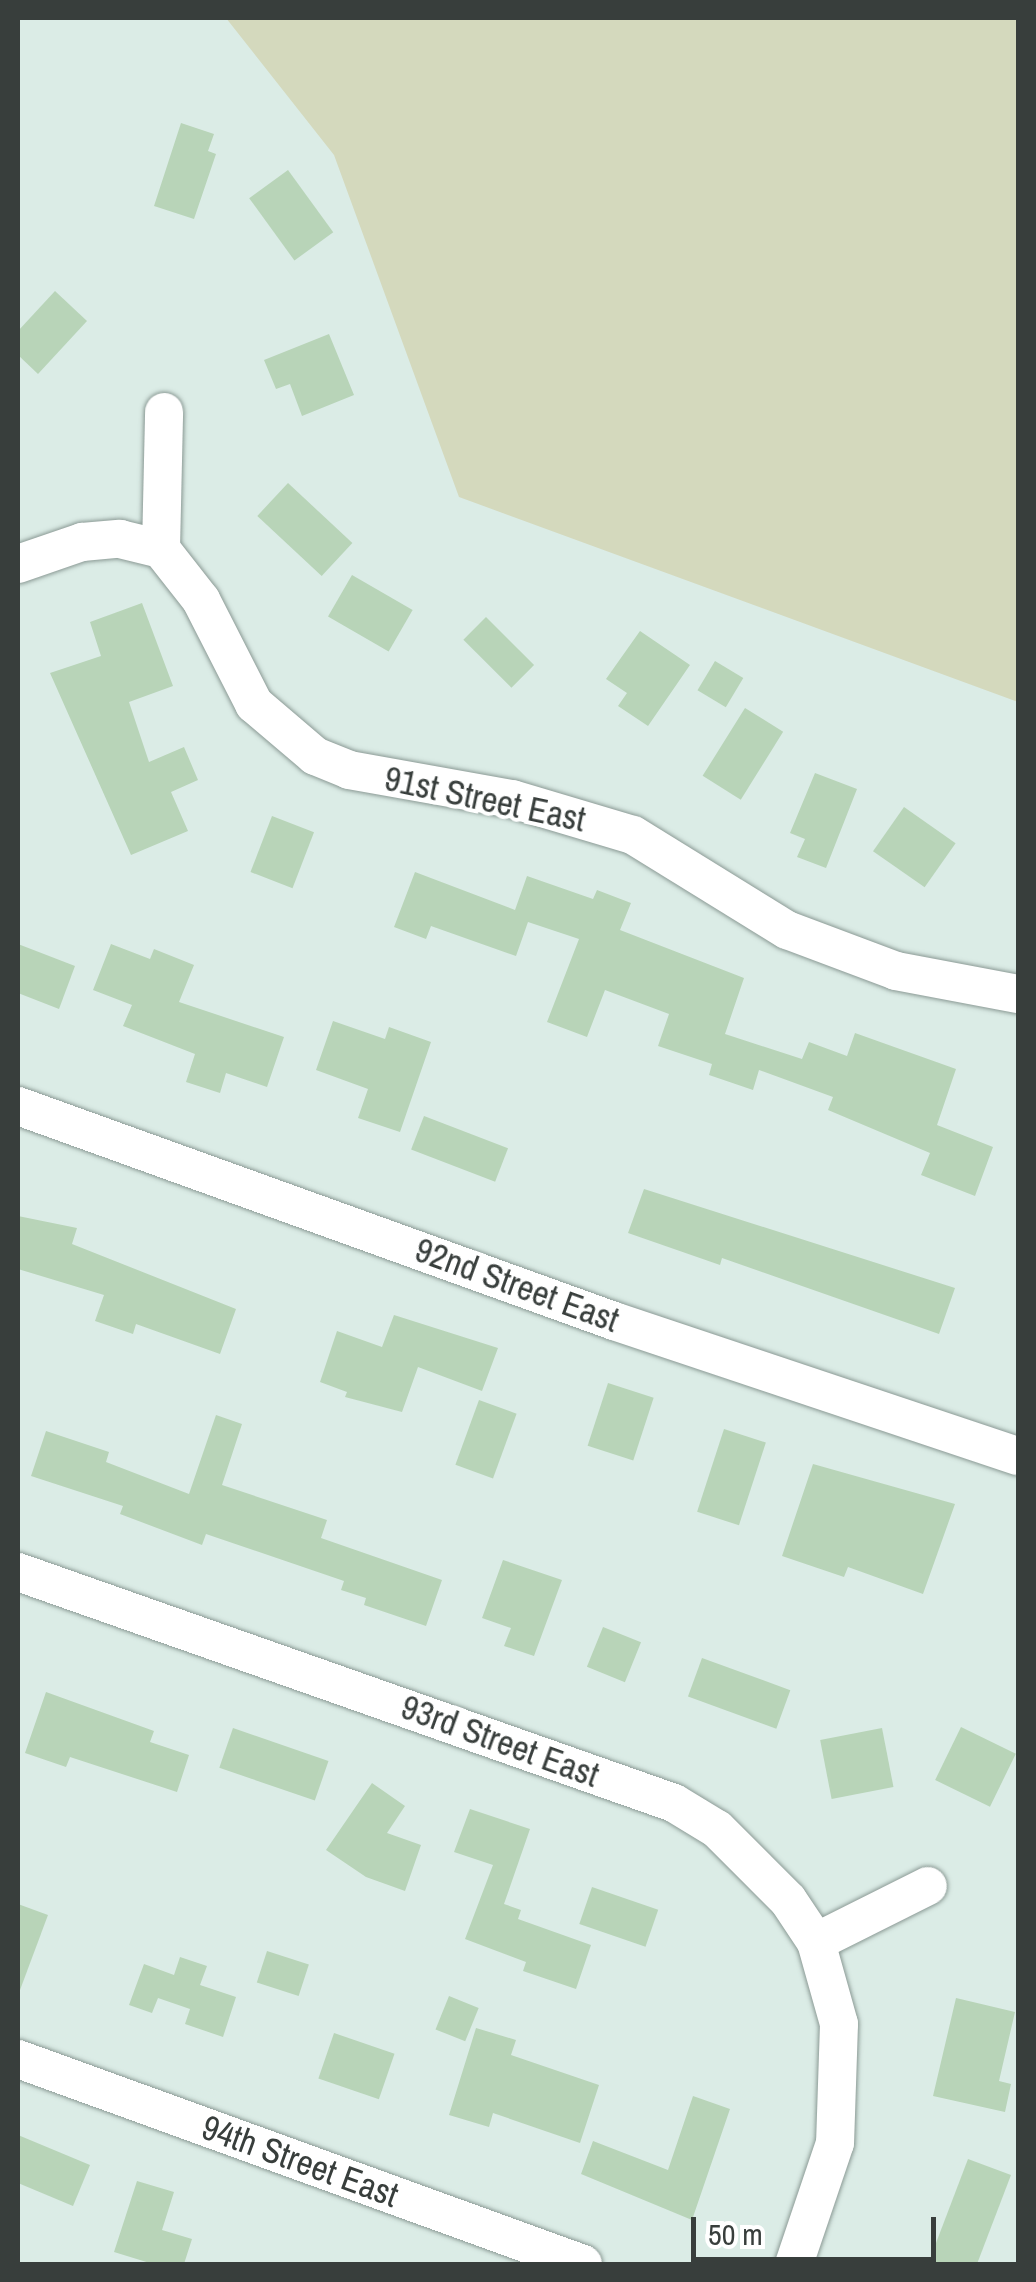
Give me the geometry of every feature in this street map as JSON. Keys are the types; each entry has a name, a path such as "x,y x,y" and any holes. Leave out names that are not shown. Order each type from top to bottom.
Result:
{"street":[{"path":"18,564 82,542 120,539 161,549 164,412"},
{"name":"91st Street East","path":"161,549 201,600 254,704 315,756 349,770 512,799 633,835 787,930 896,971 1018,994"},
{"name":"92nd Street East","path":"18,1106 614,1320 1018,1456"},
{"name":"93rd Street East","path":"18,1572 674,1803 717,1829 788,1900 816,1942 832,1987 842,2058 835,2143 794,2264"},
{"path":"816,1942 928,1886"},
{"name":"94th Street East","path":"18,2059 582,2264"}],"green space":[{"path":"226,18 1018,18 1018,702 459,497 334,155"}],"building":[{"path":"181,123 214,134 208,151 216,154 194,219 154,206"},
{"path":"288,170 333,232 294,261 249,198"},
{"path":"55,291 87,321 38,374 18,355 18,331"},
{"path":"329,334 354,395 302,416 290,384 276,389 264,360"},
{"path":"288,483 352,543 322,576 257,516"},
{"path":"352,575 413,610 389,652 328,617"},
{"path":"142,603 173,686 129,702 149,762 184,747 198,780 171,792 188,831 131,855 50,673 101,656 90,622"},
{"path":"486,617 534,665 511,688 463,640"},
{"path":"640,631 690,665 648,726 618,706 627,693 606,679"},
{"path":"715,661 743,678 726,707 697,690"},
{"path":"745,708 783,732 741,800 703,776"},
{"path":"815,773 857,789 826,868 797,857 805,839 790,833"},
{"path":"904,807 956,843 925,887 873,851"},
{"path":"272,816 314,832 293,888 250,872"},
{"path":"415,872 515,910 527,876 593,899 597,890 631,903 620,930 744,978 725,1034 802,1059 809,1042 847,1056 855,1033 956,1069 937,1125 993,1147 975,1196 921,1175 930,1153 828,1110 833,1097 759,1070 753,1090 709,1075 712,1064 658,1046 669,1014 605,990 587,1037 547,1022 579,939 528,922 516,956 431,926 426,939 394,927"},
{"path":"18,944 75,966 59,1009 18,993"},
{"path":"111,944 150,959 154,949 194,965 179,1002 284,1037 267,1087 226,1073 220,1093 186,1082 195,1054 123,1026 132,1005 93,990"},
{"path":"333,1021 385,1039 389,1027 431,1042 400,1132 358,1118 368,1089 316,1070"},
{"path":"424,1116 508,1148 495,1182 411,1150"},
{"path":"644,1189 955,1288 939,1334 722,1258 720,1265 628,1233"},
{"path":"18,1216 77,1228 72,1244 236,1309 220,1354 136,1324 133,1334 95,1321 104,1295 18,1269"},
{"path":"394,1315 498,1348 482,1391 418,1367 402,1412 345,1397 347,1392 320,1382 337,1331 382,1347"},
{"path":"608,1383 654,1398 633,1461 588,1446"},
{"path":"479,1400 517,1414 493,1479 455,1465"},
{"path":"216,1415 242,1424 222,1485 327,1520 321,1538 442,1580 426,1626 364,1605 366,1598 341,1590 344,1581 206,1534 202,1545 120,1514 123,1506 31,1476 46,1431 109,1452 106,1462 189,1494"},
{"path":"724,1429 766,1443 739,1525 697,1512"},
{"path":"813,1464 955,1504 923,1594 848,1567 844,1577 782,1556"},
{"path":"503,1560 562,1580 534,1656 504,1646 511,1628 482,1618"},
{"path":"603,1627 641,1642 625,1682 587,1667"},
{"path":"702,1658 790,1690 776,1729 688,1697"},
{"path":"46,1692 154,1731 150,1742 189,1755 177,1792 70,1757 66,1767 25,1753"},
{"path":"961,1727 1016,1754 990,1807 935,1780"},
{"path":"233,1728 328,1761 315,1801 219,1768"},
{"path":"882,1728 893,1787 832,1799 820,1740"},
{"path":"372,1783 405,1806 387,1833 421,1845 405,1891 366,1877 326,1850"},
{"path":"470,1809 530,1829 504,1904 521,1910 518,1919 591,1945 576,1989 523,1971 526,1962 465,1939 493,1865 454,1852"},
{"path":"592,1887 658,1910 645,1947 579,1924"},
{"path":"18,1904 48,1915 20,1990 18,1990"},
{"path":"267,1951 309,1965 299,1996 257,1982"},
{"path":"180,1957 207,1966 200,1985 236,1997 223,2037 185,2024 190,2009 158,1998 152,2013 129,2005 144,1964 174,1975"},
{"path":"449,1996 479,2008 465,2041 436,2029"},
{"path":"956,1998 1015,2012 999,2081 1011,2084 1005,2112 933,2096"},
{"path":"476,2028 516,2040 511,2055 599,2085 580,2143 493,2113 489,2127 449,2115"},
{"path":"334,2033 395,2054 379,2099 318,2078"},
{"path":"693,2096 730,2109 692,2220 581,2174 593,2141 668,2170"},
{"path":"18,2135 90,2165 73,2206 18,2183"},
{"path":"968,2159 1011,2175 977,2264 928,2264"},
{"path":"137,2181 174,2192 162,2230 192,2239 184,2264 153,2264 114,2252"}]}
